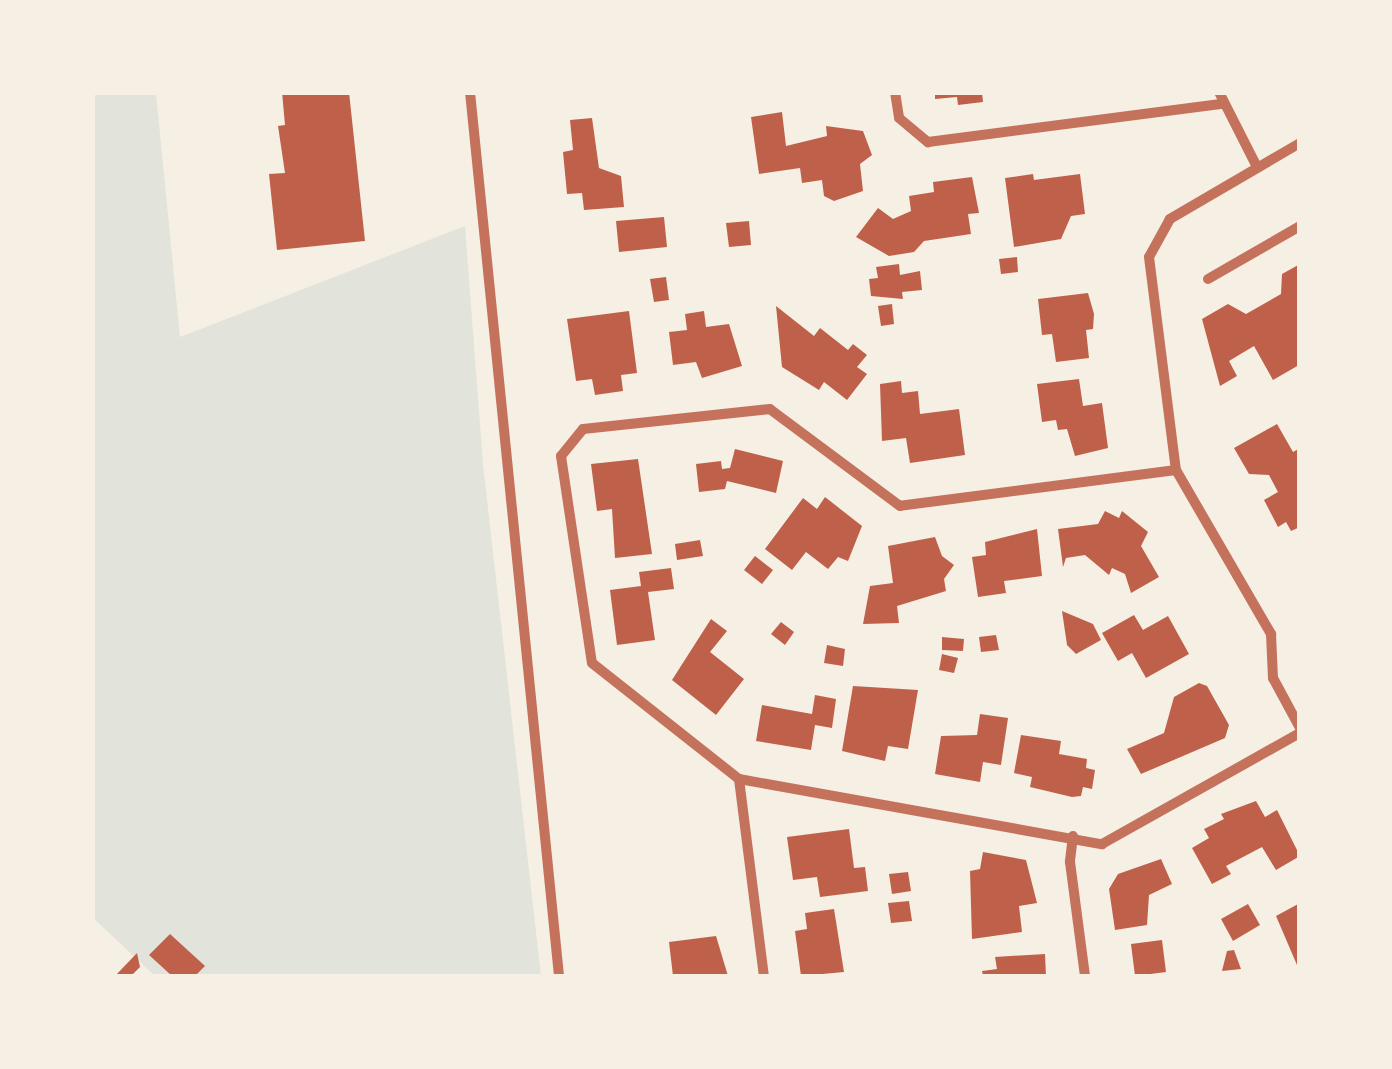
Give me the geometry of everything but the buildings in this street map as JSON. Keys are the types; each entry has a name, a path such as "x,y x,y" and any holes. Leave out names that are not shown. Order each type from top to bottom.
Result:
{"street":[{"path":"470,92 535,784 559,976"},
{"path":"896,92 899,118 928,142 1220,98 1257,167"},
{"path":"1176,470 900,506 770,408 582,429 560,456 592,664 739,779 1102,844 1300,731 1273,678 1271,634 1176,470 1149,257 1170,219 1300,143"},
{"path":"1208,278 1300,226"},
{"path":"739,779 764,976"},
{"path":"1074,836 1070,862 1085,976"}],"shaded area":[{"path":"92,93 156,93 180,337 465,226 483,464 541,976 155,976 93,918"}]}
